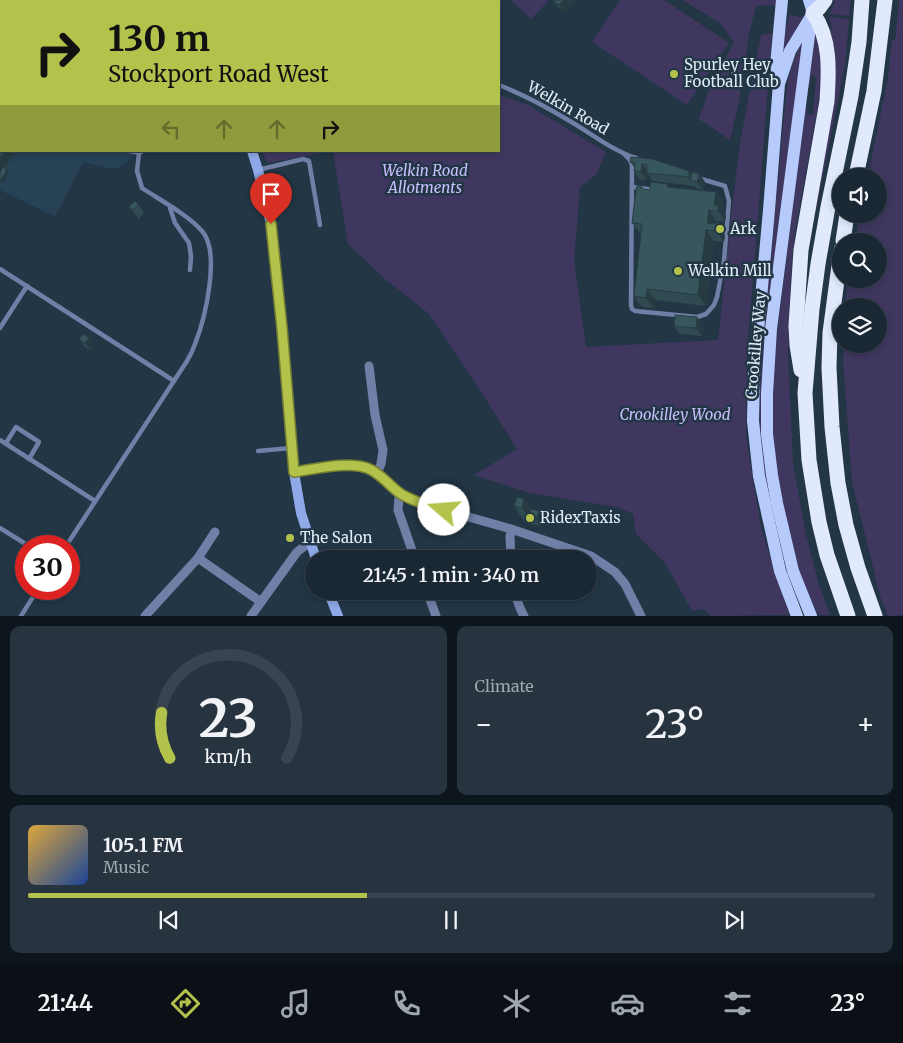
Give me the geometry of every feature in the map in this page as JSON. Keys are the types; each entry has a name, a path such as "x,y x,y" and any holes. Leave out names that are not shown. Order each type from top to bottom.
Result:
{"highway":[{"path":"812,4 819,8 825,0"},
{"path":"805,393 818,264 851,96 860,42 862,0"},
{"path":"858,168 874,92 885,0"},
{"path":"812,4 823,33 828,62 828,80 827,101 801,250 798,277 797,345 805,393 809,460 819,522 827,556 848,616"},
{"path":"836,288 830,333 829,368 832,427 838,483 846,525 858,568 875,616"}],"main road":[{"name":"Crookilley Way","path":"782,0 776,65 779,84 770,210 754,375 753,421 759,476 769,524 780,571 798,616"},
{"name":"Crookilley Way","path":"779,84 790,51 812,4"},
{"name":"Crookilley Way","path":"811,616 793,571 777,503 767,434 767,394 771,329 812,4"},
{"path":"252,152 271,224 294,472 302,514 313,550"},
{"path":"332,600 338,616"}],"street":[{"path":"370,366 375,415 383,450 381,464 377,473"},
{"path":"294,472 347,465 366,468 377,473 401,494 421,503 511,529 591,556 615,572 625,584 641,616"},
{"path":"401,494 398,510 412,550"},
{"path":"511,529 511,550"},
{"path":"145,616 198,558 216,532"},
{"path":"250,616 297,552 310,542"},
{"path":"198,558 261,602"},
{"path":"430,600 436,616"},
{"path":"517,600 524,616"}],"lane":[{"name":"Welkin Road","path":"500,85 529,97 624,154 638,159"},
{"path":"73,535 187,361 196,343 209,292 211,268 207,240 203,232 192,221 142,188 137,171 141,152"},
{"name":"Welkin Road","path":"624,154 632,165 632,187"},
{"path":"258,170 304,159 309,161 320,225"},
{"path":"661,190 632,187 632,309 635,311 697,317 706,314 717,297 724,261 729,201 726,186 689,175"},
{"path":"718,196 728,197"},
{"path":"169,206 175,223 190,243 190,270"},
{"path":"0,269 174,381"},
{"path":"0,328 27,286"},
{"path":"6,443 16,428 32,437 39,442 29,459"},
{"path":"0,440 95,501"},
{"path":"258,451 292,448"},
{"path":"0,528 15,537"},
{"path":"21,616 31,600"}],"shaded area":[{"path":"0,152 126,152 132,154 133,157 119,168 107,168 83,162 55,217 0,190"}],"green space":[{"path":"511,0 549,0 531,19"},
{"name":"Spurley Hey Football Club","path":"620,0 664,0 729,43 687,105 592,42"},
{"path":"683,0 778,0 777,5 756,6 749,33 739,102 730,140 699,119 709,90 734,42 721,24"},
{"path":"834,0 851,0 849,16 829,14 835,2"},
{"path":"899,0 903,0 903,615 888,616 881,599 852,482 843,361 843,353 887,353 887,298 846,298 847,288 887,288 887,233 856,233 858,223 887,223 887,168 870,168 888,78 892,40 895,40"},
{"path":"789,15 803,17 783,52 785,26 787,26"},
{"path":"829,17 849,19 845,65 815,215 813,215 829,31 832,30"},
{"path":"816,25 819,35 822,84 796,226 792,258 788,355 793,463 805,531 819,585 830,615 818,615 799,570 787,530 778,489 772,434 775,352 805,107 807,107 807,114 813,115 816,76 811,75 810,86 808,86"},
{"path":"772,33 747,351 746,437 761,528 789,615 711,616 704,609 692,611 665,563 636,534 633,514 617,507 530,493 474,475 517,449 429,314 385,279 348,244 333,152 500,152 500,95 528,105 606,152 596,175 580,187 574,261 586,347 718,340 741,137 761,35"},
{"path":"805,38 765,352 788,575 773,520 765,477 759,412 765,309 788,80 797,53"},
{"path":"262,152 327,152 267,163"}],"building":[{"path":"554,0 564,0 559,5"},
{"path":"631,157 652,159 689,171 689,177 647,173 647,164 642,164 641,172 634,171 635,162 630,162"},
{"path":"3,167 7,170 1,180 0,172"},
{"path":"692,172 700,174 697,182 690,180"},
{"name":"Welkin Mill","path":"650,182 668,184 667,187 716,192 714,205 718,206 718,211 709,210 707,223 717,224 716,231 706,230 698,295 647,289 646,298 634,296 642,224 632,223 636,189 637,186 650,190"},
{"path":"135,201 139,205 133,210 129,207"},
{"path":"716,222 721,223 720,229 715,224"},
{"path":"675,315 697,317 696,328 674,326"},
{"path":"83,334 89,338 85,343 79,339"},
{"path":"517,497 524,499 522,508 514,506"},
{"path":"531,509 539,511 536,520 529,518"}],"place":[{"name":"Spurley Hey Football Club","path":"674,74"},
{"name":"Ark","path":"720,229"},
{"name":"Welkin Mill","path":"678,271"},
{"name":"RidexTaxis","path":"530,518"},
{"name":"The Salon","path":"290,538"}],"route":[{"path":"271,224 294,472 347,465 366,468 377,473 401,494 444,510"}],"park label":[{"name":"Welkin Road Allotments","path":"425,180"},
{"name":"Crookilley Wood","path":"675,415"}]}
